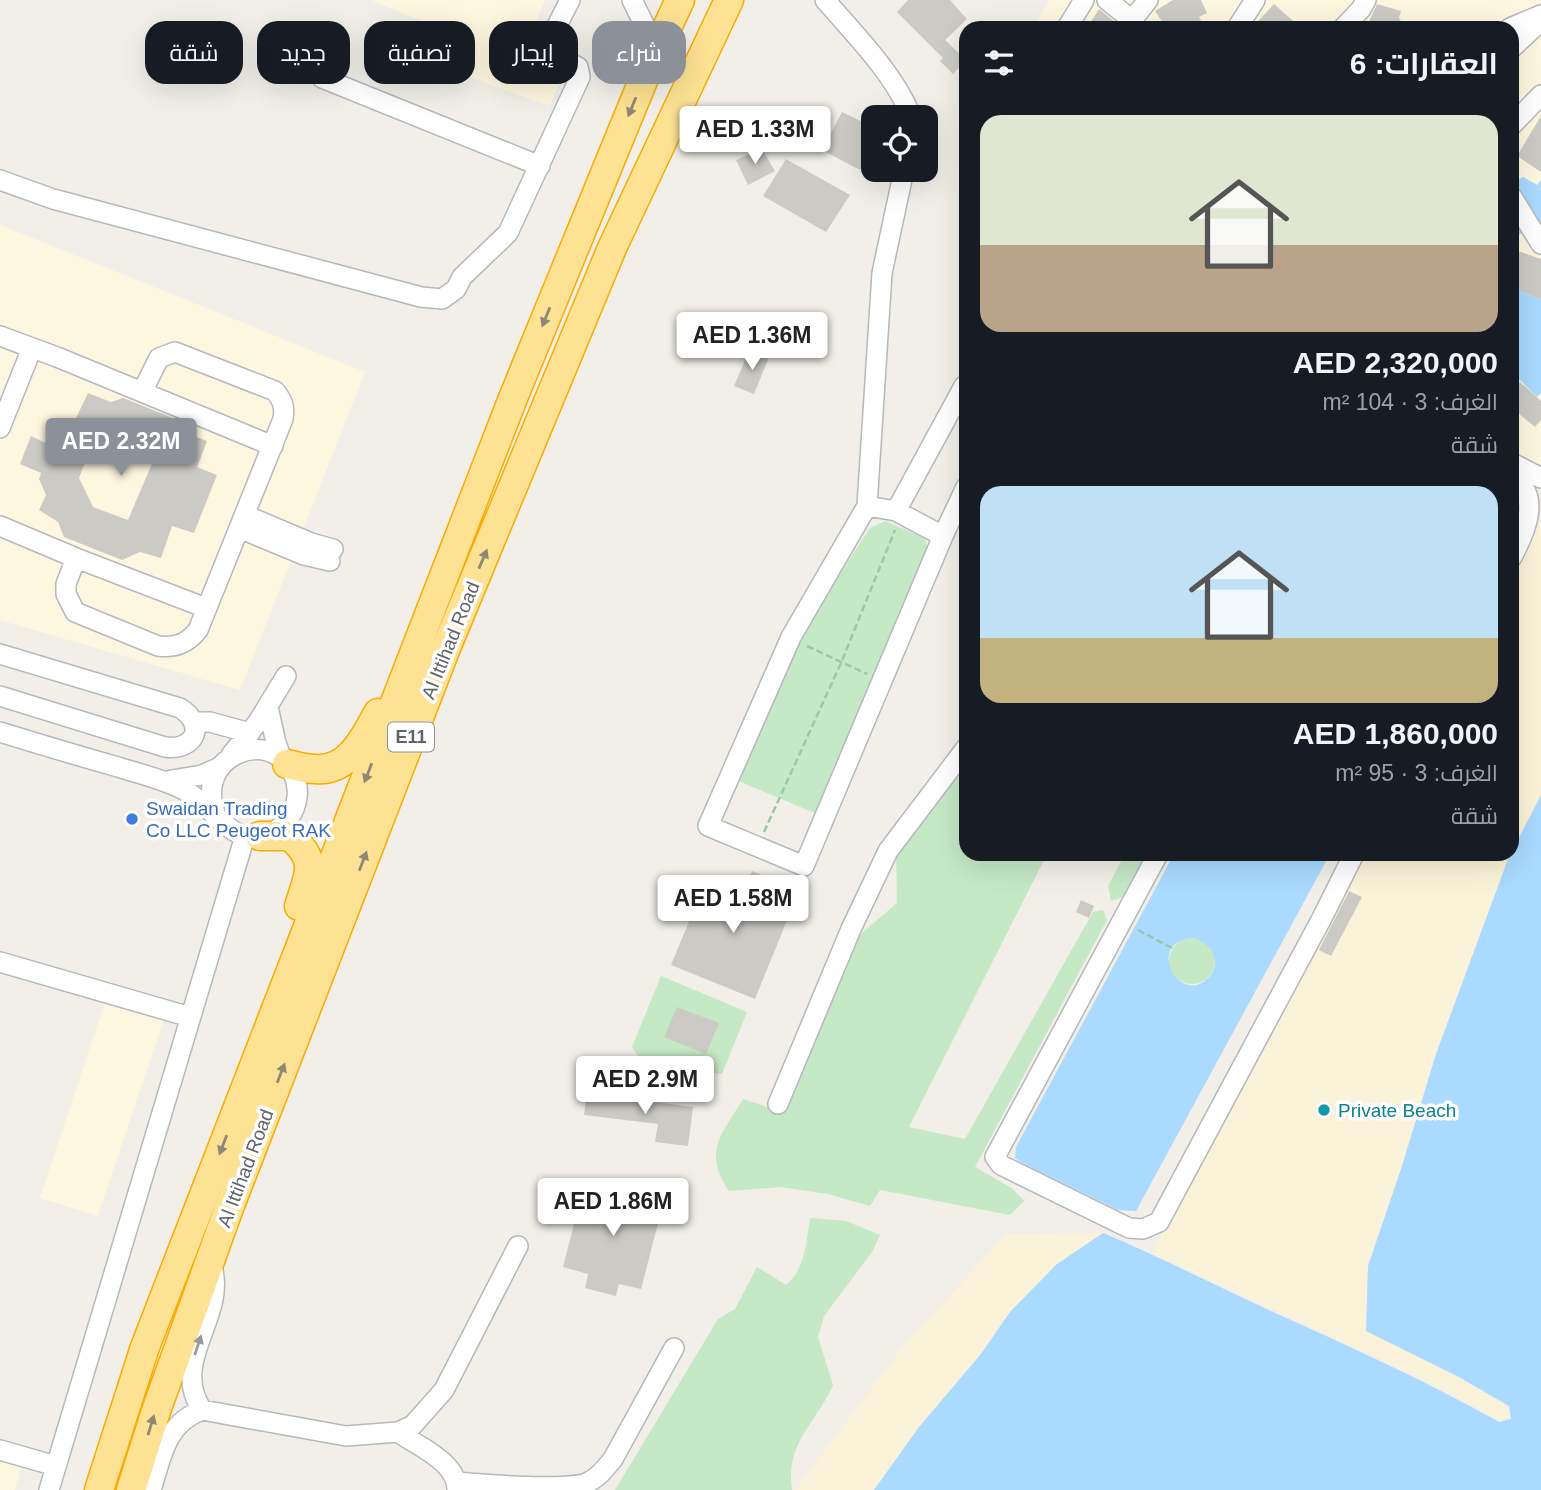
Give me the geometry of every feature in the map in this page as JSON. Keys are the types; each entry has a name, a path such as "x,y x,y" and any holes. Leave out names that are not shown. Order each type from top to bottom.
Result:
{"highway":[{"name":"Al Ittihad Road","path":"670,21 680,0"},
{"name":"Al Ittihad Road","path":"131,1490 156,1411 210,1262 446,648 612,248 729,0"},
{"name":"Al Ittihad Road","path":"99,1490 145,1347 251,1072 513,398 642,84"},
{"path":"284,762 317,770 335,766 350,757 365,736 419,641"},
{"path":"251,1072 269,1002 308,877 310,862 303,847 290,836 253,836"}],"street":[{"path":"0,180 53,199 421,297 442,299 456,289 462,277 508,233 581,74 578,66 556,55 551,48 552,38 570,0"},
{"path":"632,0 642,21"},
{"path":"825,0 854,33 903,97 906,105"},
{"path":"1071,21 1084,0"},
{"path":"1107,0 1139,18"},
{"path":"1242,21 1255,0"},
{"path":"1350,21 1367,0"},
{"path":"1361,21 1367,0"},
{"path":"1519,24 1541,15"},
{"path":"1519,41 1541,21"},
{"path":"337,84 540,166"},
{"path":"1519,118 1541,94"},
{"path":"901,182 882,272 867,506 791,638 708,825 804,866 959,502"},
{"path":"1519,208 1538,239"},
{"path":"1,341 32,348 273,446"},
{"path":"0,428 32,348"},
{"path":"76,558 66,584 66,594 75,612 158,646 178,646 193,637 284,419 282,400 275,391 175,352 159,358 142,392"},
{"path":"899,513 959,396"},
{"path":"1519,467 1541,478"},
{"path":"1519,480 1526,483 1535,501 1533,517 1519,544"},
{"path":"867,506 899,513 943,536"},
{"path":"242,522 311,543 332,555"},
{"path":"0,526 206,608"},
{"path":"0,653 180,708 190,714 196,730 189,743 175,748 165,747 0,696"},
{"path":"216,815 211,792 213,779 250,733 286,676"},
{"path":"0,732 165,782 192,795 224,825 253,836 280,828 294,812 298,798 297,783 276,743 268,707"},
{"path":"195,722 210,722 250,733"},
{"path":"165,782 202,775 241,751 269,752 284,762"},
{"path":"778,1104 851,929 888,851 959,757"},
{"path":"49,1490 190,1017 253,836"},
{"path":"1154,861 995,1157 1001,1165 1129,1228 1143,1229 1158,1222 1350,861"},
{"path":"0,962 190,1017"},
{"path":"151,1490 172,1431 185,1418 202,1410 346,1436 398,1432 413,1425 444,1390 518,1246"},
{"path":"202,1410 193,1394 190,1376 214,1292 215,1281 210,1262"},
{"path":"398,1432 447,1466 457,1486 564,1489 586,1484 603,1471 612,1459 674,1348"},
{"path":"0,1450 56,1466"}],"path":[{"path":"757,847 841,663 899,513"},
{"path":"791,638 883,681"},
{"path":"1121,921 1172,948"}],"shaded area":[{"path":"371,0 545,0 536,21 489,21 489,84 558,84 550,106 475,79 475,21 422,21"},
{"path":"1049,0 1541,0 1541,180 1537,185 1523,177 1519,179 1519,21 1037,21"},
{"path":"1541,221 1541,299 1519,291 1519,235"},
{"path":"0,225 365,372 240,690 0,620"},
{"path":"1519,380 1537,396 1541,393 1541,481 1519,470"},
{"path":"106,999 164,1019 98,1216 40,1198"},
{"path":"0,1445 25,1452 15,1490 0,1490"}],"green space":[{"path":"885,521 925,538 931,561 822,816 731,778 803,630 870,528"},
{"path":"959,776 959,861 1043,861 909,1127 965,1139 1093,912 1103,910 1107,920 975,1167 1013,1189 1024,1201 1010,1215 880,1190 870,1206 828,1194 780,1187 729,1191 717,1165 716,1154 722,1133 743,1099 783,1112 856,938 897,903 896,848"},
{"path":"1121,861 1142,861 1123,897 1111,901 1108,886"},
{"path":"1192,938 1208,945 1215,961 1208,977 1192,984 1176,977 1169,961 1176,945"},
{"path":"661,976 747,1012 722,1074 645,1066 632,1047"},
{"path":"810,1218 846,1221 880,1235 872,1252 824,1316 818,1337 833,1385 797,1446 791,1473 792,1490 615,1490 718,1319 735,1309 757,1267 786,1285 793,1278 804,1254"}],"sand":[{"path":"1541,520 1541,795 1519,837 1519,562"},
{"name":"Private Beach","path":"1361,861 1507,861 1436,1054 1368,1266 1366,1331 1459,1378 1508,1407 1510,1417 1500,1420 1421,1378 1152,1253"},
{"path":"1103,1233 1057,1264 1010,1312 981,1354 919,1427 874,1490 795,1490 904,1345 1007,1234"}],"water":[{"path":"1523,177 1537,185 1541,180 1541,221 1519,235 1519,179"},
{"path":"1519,291 1541,299 1541,393 1537,397 1520,380"},
{"path":"1541,795 1541,1490 874,1490 919,1427 981,1354 1010,1312 1057,1264 1103,1233 1380,1361 1499,1422 1511,1419 1509,1406 1459,1377 1366,1331 1368,1266 1436,1054 1507,861 1519,861 1519,838"},
{"path":"1170,861 1326,861 1136,1211 1118,1210 1015,1158 1016,1147","holes":["1193,938 1205,943 1215,958 1214,970 1199,984 1188,985 1179,980 1172,971 1170,950 1178,942"]}],"building":[{"path":"908,0 950,0 967,19 959,21 959,27 945,40 959,53 959,68 953,74 940,61 943,58 897,12"},
{"path":"1173,0 1201,0 1207,13 1199,17 1201,21 1161,21 1155,11"},
{"path":"1274,4 1293,21 1258,21"},
{"path":"1377,4 1401,11 1401,21 1369,21"},
{"path":"1099,9 1114,21 1091,21"},
{"path":"842,112 861,121 860,170 822,150"},
{"path":"1541,116 1541,172 1519,157 1519,153"},
{"path":"715,125 734,132 728,148 709,138"},
{"path":"762,149 775,171 748,185 736,160"},
{"path":"786,159 850,195 826,232 763,196"},
{"path":"1519,251 1541,259 1541,299 1519,291"},
{"path":"750,349 769,357 754,394 734,386"},
{"path":"1519,383 1541,401 1541,420 1535,427 1519,414"},
{"path":"88,393 111,402 123,398 180,421 183,432 207,441 197,467 217,475 194,533 172,526 161,558 140,552 122,560 64,537 58,522 39,510 46,495 39,479 41,473 20,464 31,436 52,446 63,422 76,418","holes":["122,433 159,447 128,520 93,507 79,478 91,446"]},
{"path":"752,871 773,880 766,897 792,908 755,999 671,965 707,878 743,892"},
{"path":"1349,891 1362,897 1331,956 1319,950"},
{"path":"1081,900 1094,906 1089,918 1076,912"},
{"path":"677,1007 719,1023 706,1054 664,1037"},
{"path":"587,1093 693,1107 688,1146 655,1142 658,1124 584,1115"},
{"path":"612,1178 638,1184 635,1197 663,1204 641,1289 619,1284 616,1296 585,1288 588,1274 563,1267 582,1193 607,1199"}],"place":[{"name":"Swaidan Trading Co LLC Peugeot RAK","path":"132,819"},
{"name":"Private Beach","path":"1324,1110"}]}
